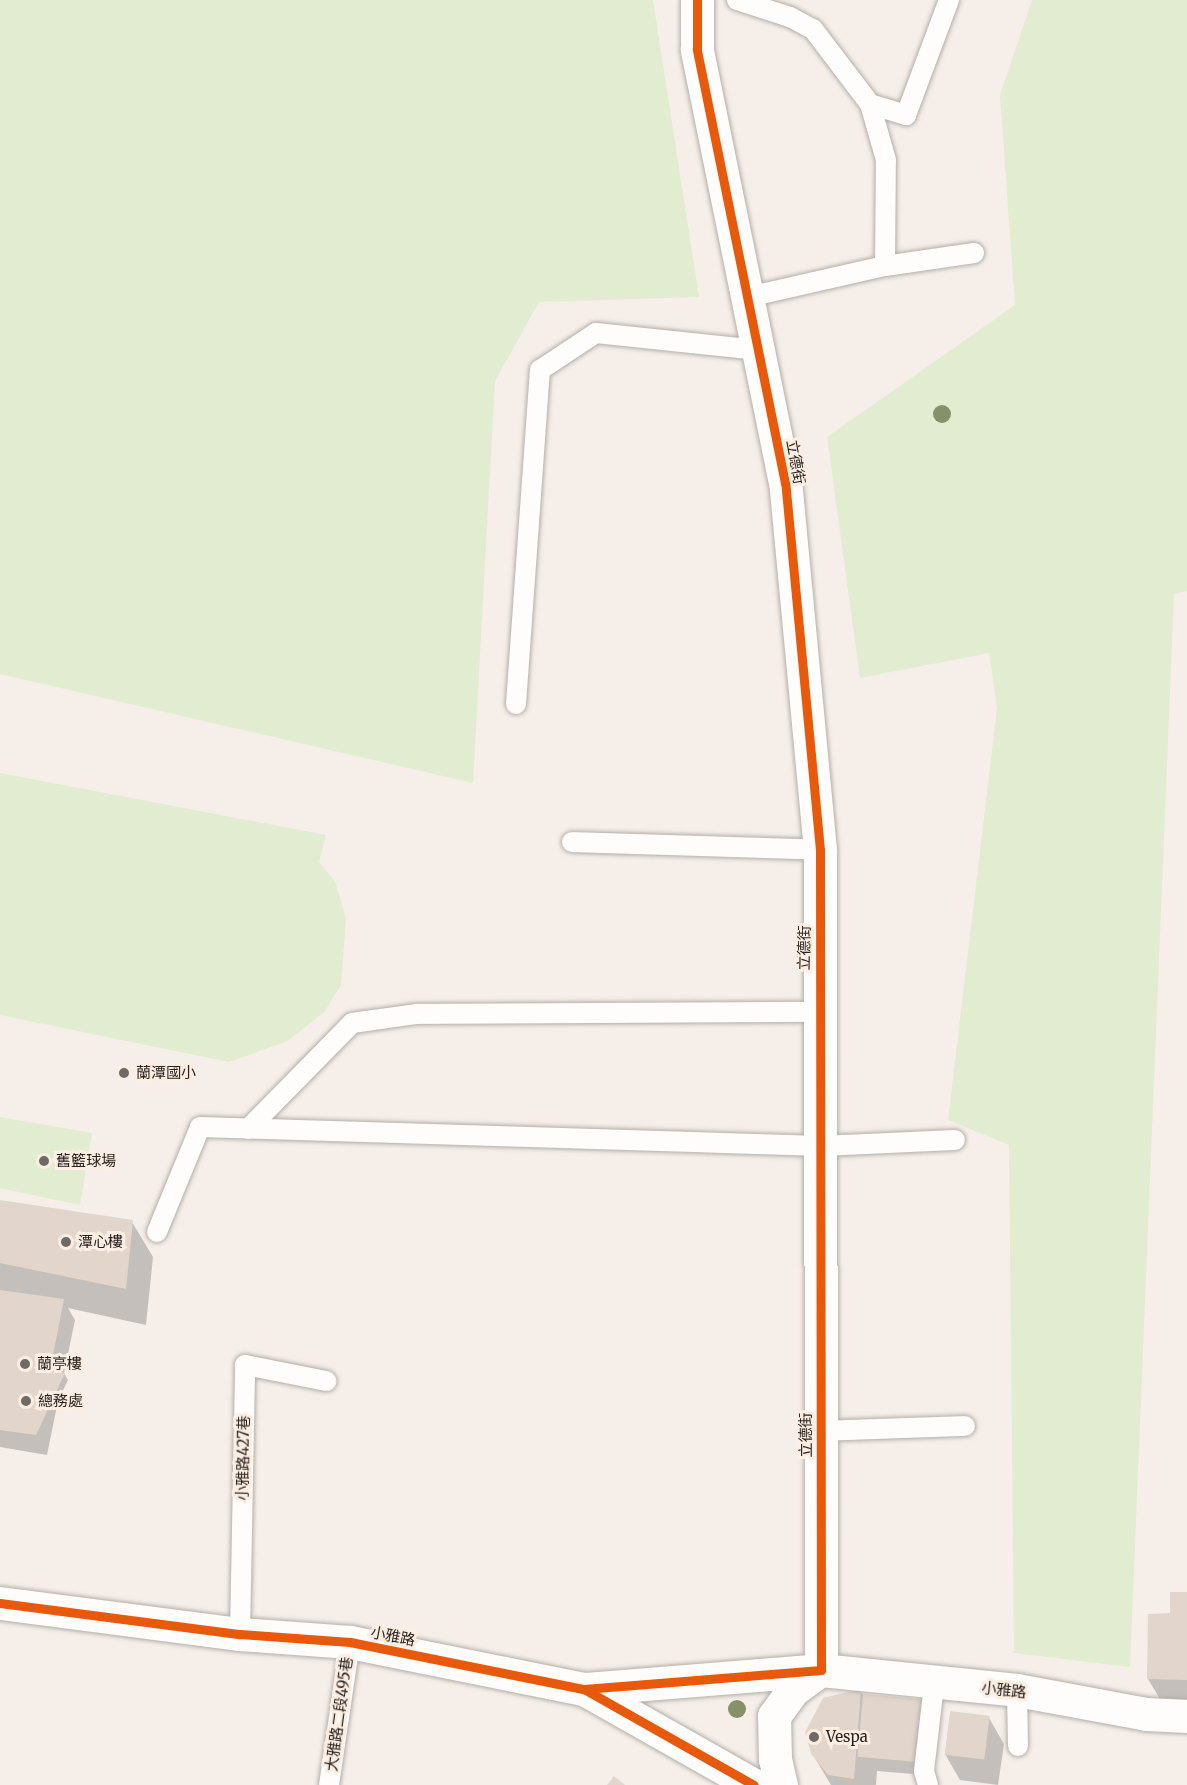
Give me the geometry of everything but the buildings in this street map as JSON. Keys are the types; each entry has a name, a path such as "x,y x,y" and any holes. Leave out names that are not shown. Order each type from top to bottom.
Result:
{"street":[{"name":"立德街","path":"697,0 697,49 785,483 820,850 818,1012 821,1146 821,1670"},
{"name":"小雅路","path":"0,1604 240,1634 350,1642 584,1689 754,1785"},
{"name":"小雅路","path":"821,1670 934,1684 1017,1690 1146,1714 1187,1716"},
{"path":"584,1689 821,1670"},
{"path":"781,1785 775,1759 774,1716 793,1689 821,1670"}],"lane":[{"path":"737,0 790,17 813,29 870,104 886,160 885,266"},
{"path":"870,104 906,115 949,0"},
{"path":"748,297 885,266 975,253"},
{"path":"516,704 540,370 596,333 758,350"},
{"path":"572,842 820,850"},
{"path":"248,1129 352,1023 417,1014 818,1012"},
{"path":"157,1232 200,1127 821,1146 956,1140"},
{"name":"小雅路427巷","path":"240,1634 245,1365 326,1381"},
{"path":"821,1431 965,1426"},
{"name":"大雅路二段495巷","path":"329,1785 350,1642"},
{"path":"928,1785 924,1771 934,1684"},
{"path":"1017,1690 1018,1746"}],"green space":[{"path":"0,0 653,0 699,297 539,302 495,381 473,783 0,674"},
{"path":"1032,0 1187,0 1187,591 1174,594 1130,1667 1014,1653 1009,1145 948,1120 997,708 989,653 860,678 827,437 1015,305 1000,95"},
{"path":"0,773 326,835 319,862 335,881 346,919 341,985 325,1011 288,1041 229,1062 0,1015"},
{"name":"舊籃球場","path":"0,1117 92,1133 80,1205 0,1188"}],"cycle path":[{"path":"584,1689 821,1670 820,850 785,483 697,49 697,0"},
{"path":"0,1603 240,1634 350,1642 584,1689 754,1785"}],"place":[{"name":"蘭潭國小","path":"124,1073"},
{"name":"舊籃球場","path":"44,1161"},
{"name":"潭心樓","path":"66,1242"},
{"name":"蘭亭樓","path":"25,1364"},
{"name":"總務處","path":"26,1401"},
{"name":"Vespa","path":"814,1737"}]}
